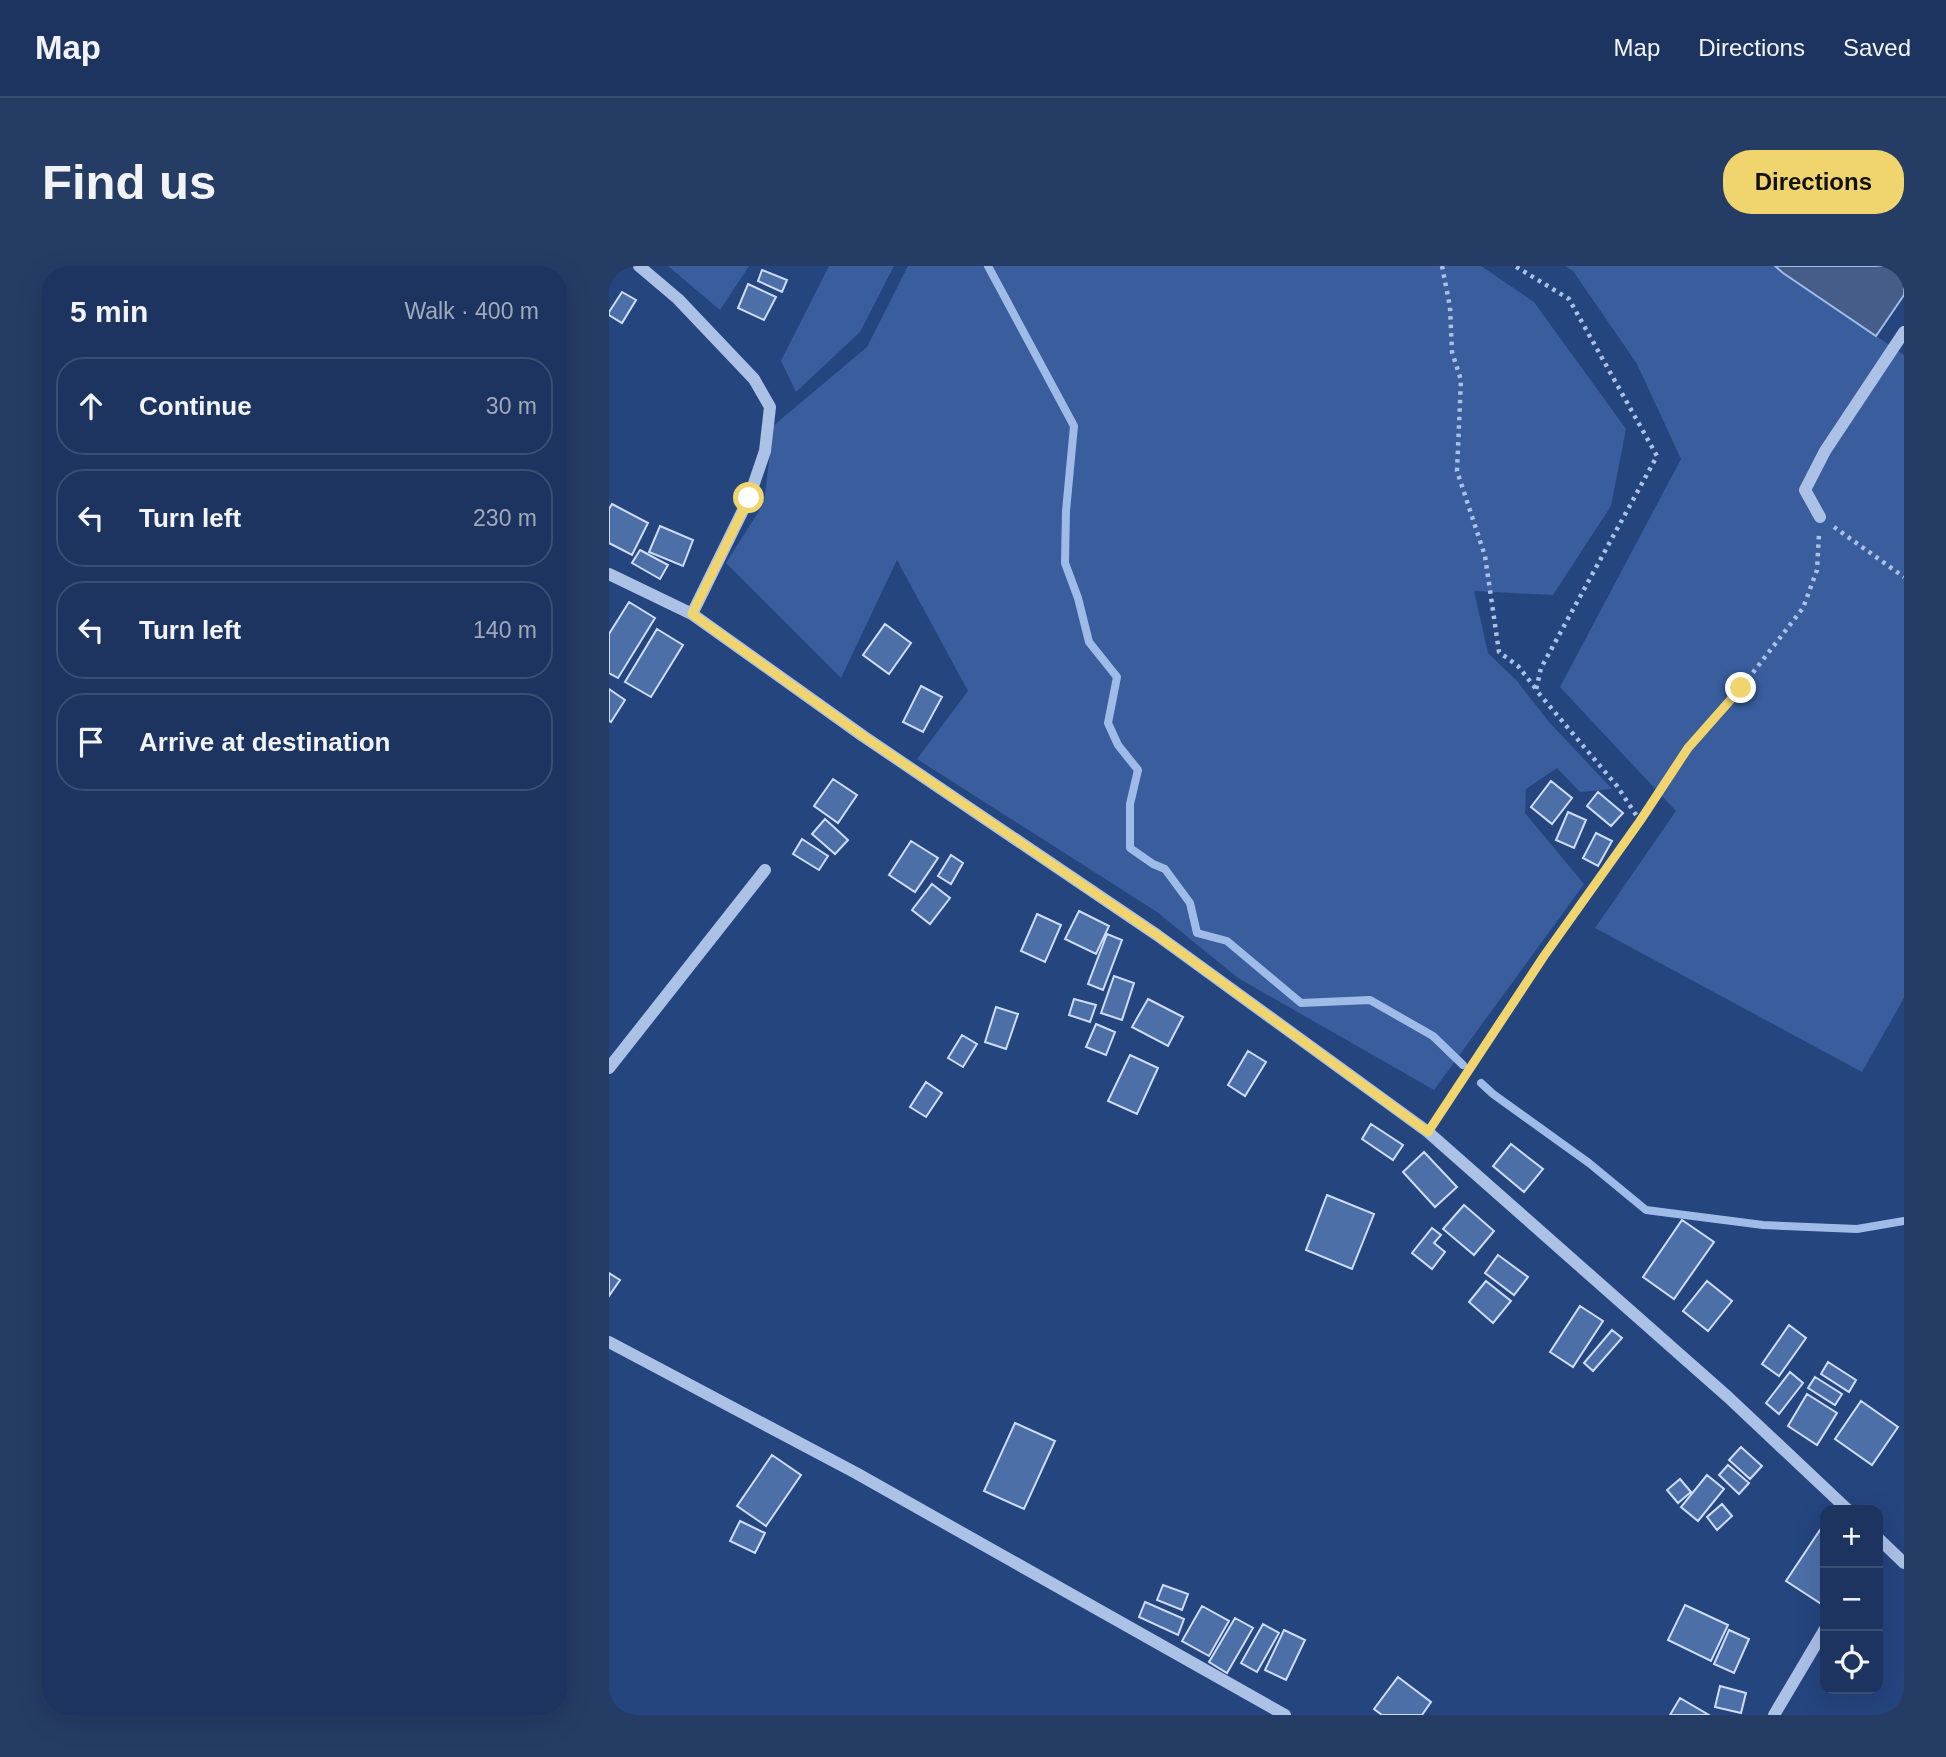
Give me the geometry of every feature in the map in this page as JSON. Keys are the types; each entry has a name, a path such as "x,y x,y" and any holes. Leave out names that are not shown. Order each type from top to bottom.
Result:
{"street":[{"path":"639,266 678,299 754,380 770,407 765,451 749,498 692,614"},
{"path":"1820,517 1805,490 1825,451 1904,332"},
{"path":"609,574 692,614 863,736 1157,935 1428,1132 1728,1397 1843,1505"},
{"path":"609,1068 765,870"},
{"path":"609,1342 856,1473 1285,1715"},
{"path":"1883,1544 1904,1563"},
{"path":"1774,1715 1824,1631"}],"path":[{"path":"1442,266 1450,307 1452,352 1461,380 1457,471 1485,556 1499,652 1518,666 1617,786 1640,821"},
{"path":"1515,266 1569,299 1657,456 1541,668 1536,690"},
{"path":"1820,517 1904,577"},
{"path":"1428,1132 1544,956 1688,748 1741,688 1803,608 1817,570 1820,517"}],"shaded area":[{"path":"668,266 749,266 720,310"},
{"path":"829,266 894,266 860,332 796,392 781,361"},
{"path":"908,266 1481,266 1534,302 1626,429 1611,506 1553,595 1474,591 1488,653 1517,681 1549,722 1612,789 1580,792 1557,768 1526,789 1525,813 1584,884 1434,1090 1238,978 1157,912 917,759 968,691 897,560 841,678 726,563 764,503 773,426 867,347"},
{"path":"1565,266 1775,266 1904,355 1904,998 1862,1072 1595,928 1676,811 1560,687 1681,459 1637,364 1573,271"},
{"path":"1775,266 1904,266 1904,295 1876,336"}],"building":[{"path":"762,270 787,280 782,292 758,281"},
{"path":"748,284 776,297 764,320 738,308"},
{"path":"622,292 636,300 622,323 609,315 609,312"},
{"path":"612,504 648,523 632,555 609,543 609,509"},
{"path":"660,526 693,540 683,566 649,552"},
{"path":"640,550 668,565 660,579 632,563"},
{"path":"629,602 655,618 618,678 609,673 609,634"},
{"path":"885,624 911,643 889,674 863,655"},
{"path":"657,629 683,645 651,697 625,682"},
{"path":"921,686 942,697 923,732 903,722"},
{"path":"609,689 625,700 611,722 609,721"},
{"path":"833,779 857,795 838,823 814,806"},
{"path":"1551,781 1572,798 1552,824 1531,807"},
{"path":"1598,792 1623,813 1611,826 1587,806"},
{"path":"1568,812 1586,820 1574,848 1556,840"},
{"path":"825,819 848,840 835,854 812,834"},
{"path":"1596,833 1612,841 1598,866 1583,858"},
{"path":"802,839 828,856 819,870 793,854"},
{"path":"911,841 938,858 915,892 889,875"},
{"path":"951,855 963,863 951,884 938,876"},
{"path":"932,884 950,898 930,924 912,910"},
{"path":"1079,911 1109,926 1096,954 1065,939"},
{"path":"1037,914 1061,925 1045,962 1021,951"},
{"path":"1107,934 1122,940 1103,990 1088,984"},
{"path":"1114,976 1134,983 1122,1020 1101,1013"},
{"path":"1074,999 1096,1005 1090,1022 1069,1015"},
{"path":"1148,999 1183,1017 1168,1046 1132,1027"},
{"path":"996,1007 1018,1014 1006,1049 985,1042"},
{"path":"1096,1024 1115,1032 1106,1055 1086,1047"},
{"path":"962,1035 977,1044 963,1067 948,1058"},
{"path":"1248,1051 1266,1062 1245,1096 1228,1085"},
{"path":"1130,1055 1158,1068 1137,1114 1108,1101"},
{"path":"926,1082 942,1093 926,1117 910,1107"},
{"path":"1371,1124 1403,1145 1393,1160 1362,1139"},
{"path":"1511,1144 1543,1169 1524,1192 1493,1166"},
{"path":"1424,1152 1457,1187 1435,1207 1403,1172"},
{"path":"1327,1195 1374,1214 1352,1269 1306,1250"},
{"path":"1464,1205 1494,1231 1474,1255 1443,1229"},
{"path":"1682,1220 1714,1242 1674,1299 1643,1277"},
{"path":"1432,1228 1441,1235 1434,1243 1445,1252 1432,1269 1412,1253"},
{"path":"1498,1255 1528,1277 1514,1295 1485,1273"},
{"path":"609,1273 620,1280 609,1296"},
{"path":"1486,1281 1511,1301 1493,1323 1469,1302"},
{"path":"1707,1281 1732,1301 1708,1331 1683,1311"},
{"path":"1580,1306 1603,1321 1573,1367 1550,1352"},
{"path":"1789,1325 1806,1338 1779,1376 1762,1364"},
{"path":"1612,1330 1622,1338 1593,1371 1584,1363"},
{"path":"1828,1362 1856,1380 1849,1392 1821,1374"},
{"path":"1790,1372 1803,1383 1779,1414 1766,1403"},
{"path":"1815,1377 1842,1394 1835,1405 1808,1388"},
{"path":"1807,1394 1837,1413 1817,1445 1788,1426"},
{"path":"1861,1401 1898,1427 1872,1465 1835,1439"},
{"path":"1015,1423 1055,1441 1024,1509 984,1491"},
{"path":"1741,1447 1762,1466 1750,1479 1729,1460"},
{"path":"772,1455 801,1475 766,1526 737,1506"},
{"path":"1728,1465 1749,1483 1739,1494 1719,1475"},
{"path":"1707,1475 1724,1489 1698,1521 1681,1507"},
{"path":"1680,1479 1691,1492 1678,1503 1667,1490"},
{"path":"1722,1504 1732,1516 1717,1530 1707,1517"},
{"path":"740,1521 765,1533 755,1553 730,1541"},
{"path":"1820,1530 1820,1603 1786,1581"},
{"path":"1163,1585 1188,1594 1182,1610 1157,1600"},
{"path":"1145,1602 1184,1619 1178,1635 1139,1617"},
{"path":"1685,1605 1728,1625 1711,1661 1668,1640"},
{"path":"1202,1606 1229,1621 1209,1656 1182,1641"},
{"path":"1235,1618 1253,1628 1227,1673 1209,1662"},
{"path":"1263,1624 1279,1633 1257,1672 1241,1663"},
{"path":"1284,1630 1305,1640 1286,1680 1265,1670"},
{"path":"1729,1630 1749,1639 1734,1673 1714,1664"},
{"path":"1398,1677 1431,1702 1422,1715 1382,1715 1374,1709"},
{"path":"1720,1686 1746,1693 1741,1713 1715,1707"},
{"path":"1680,1698 1709,1715 1670,1715"}],"waterway":[{"path":"988,266 1074,426 1066,511 1065,563 1078,598 1089,642 1117,677 1108,723 1118,745 1138,770 1130,804 1130,848 1165,869 1190,903 1197,933 1227,941 1301,1003 1370,1000 1433,1036 1463,1065"},
{"path":"1481,1083 1589,1163 1646,1210 1763,1225 1857,1229 1904,1221"}],"route":[{"path":"749,498 692,614 863,736 1157,935 1428,1132 1544,956 1688,748 1741,688"}]}
